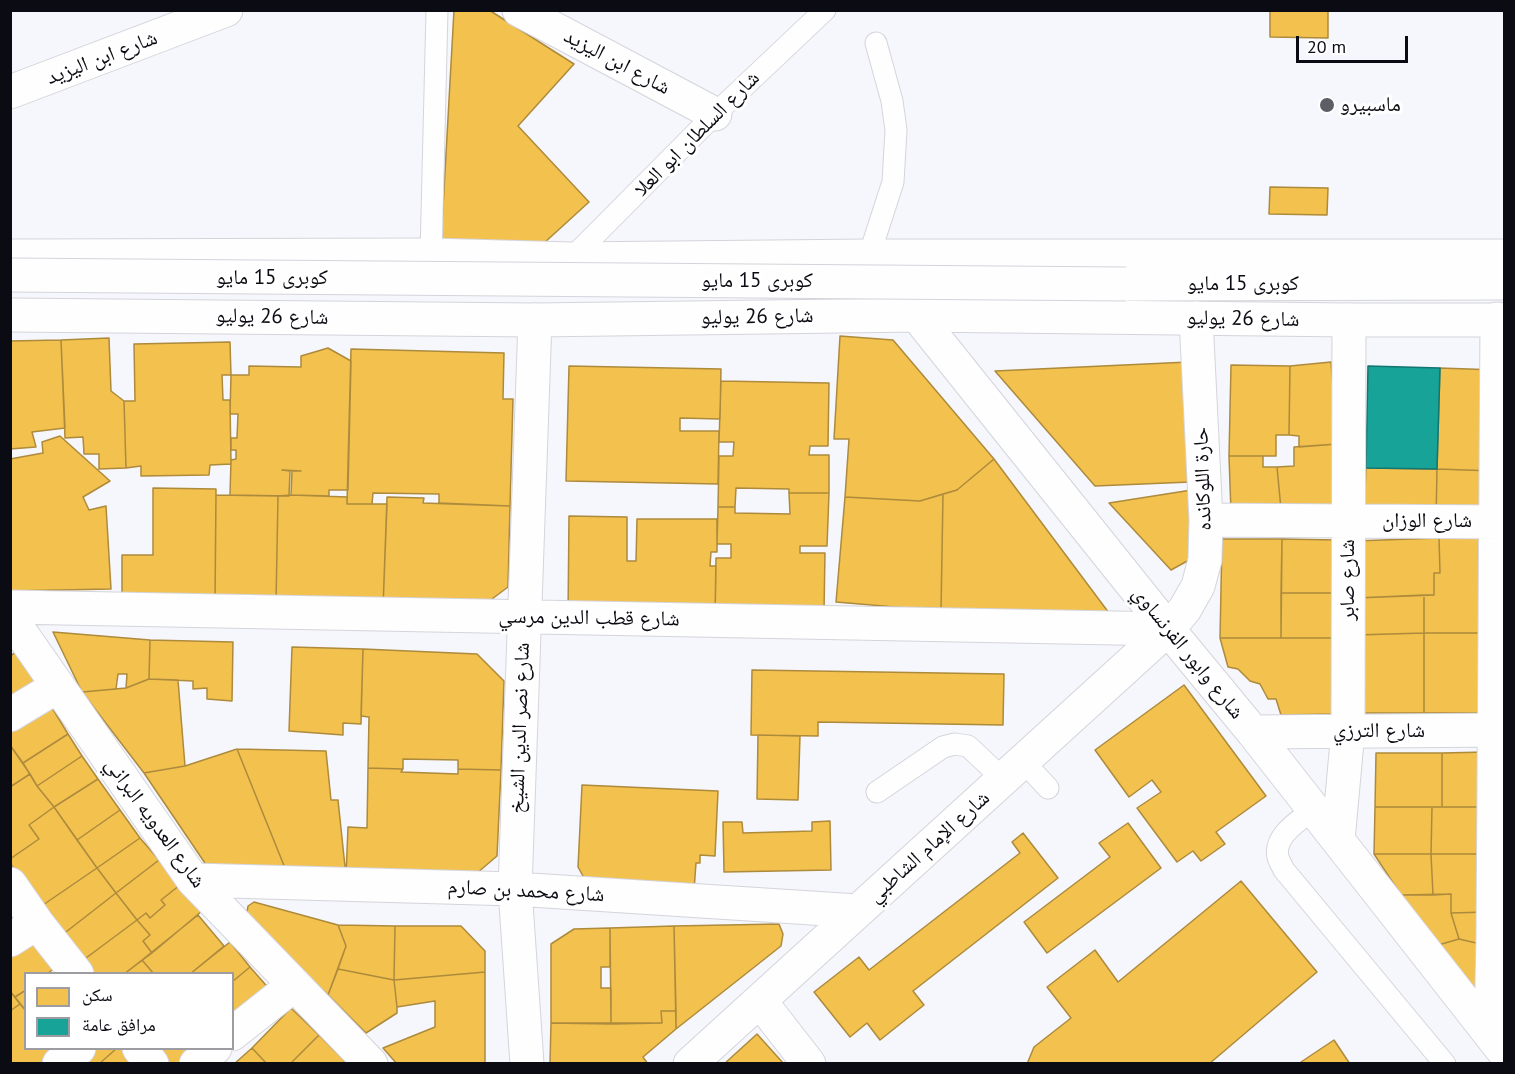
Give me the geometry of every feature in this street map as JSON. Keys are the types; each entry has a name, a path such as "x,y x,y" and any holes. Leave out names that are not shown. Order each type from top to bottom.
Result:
{"main road":[{"name":"شارع ابن اليزيد","path":"10,92 226,10"},
{"name":"شارع ابن اليزيد","path":"519,10 715,114"},
{"path":"10,256 430,255 571,259 869,256 1504,256"},
{"name":"شارع وابور الفرنساوي","path":"869,256 1253,732 1498,1043"},
{"name":"كوبرى 15 مايو","path":"10,275 1138,284 1504,284"},
{"name":"شارع 26 يوليو","path":"10,315 535,320 918,315 1501,320"},
{"name":"حارة اللوكانده","path":"1168,629 1185,609 1198,586 1205,560 1206,520 1196,318"},
{"name":"شارع نصر الدين الشيخ","path":"527,1064 515,889 535,320"},
{"name":"شارع صابر","path":"1338,840 1348,731 1349,320"},
{"path":"1498,1043 1501,320"},
{"name":"شارع الوزان","path":"1206,520 1500,522"},
{"name":"شارع قطب الدين مرسي","path":"10,607 1168,629"},
{"name":"شارع العدويه البراني","path":"10,616 193,880 371,1064"},
{"name":"شارع الإمام الشاطبي","path":"690,1064 1168,629"},
{"path":"10,715 58,686"},
{"name":"شارع الترزي","path":"1253,732 1499,730"},
{"name":"شارع محمد بن صارم","path":"193,880 515,889 858,912"},
{"path":"10,884 24,932 74,972"},
{"path":"234,1032 294,985"},
{"path":"759,1001 809,1064"},
{"path":"59,1064 77,1050"},
{"path":"141,1050 152,1064"},
{"path":"196,1064 213,1050"}],"lane":[{"path":"430,255 437,10"},
{"name":"شارع السلطان ابو العلا","path":"571,259 715,114 825,10"},
{"path":"869,256 893,182 896,130 876,43"},
{"path":"877,792 943,747 956,744 968,746 1048,788"},
{"path":"1314,809 1288,831 1279,842 1278,856 1284,870 1445,1064"}],"building: سكن":[{"path":"454,10 489,10 574,64 518,126 589,202 543,244 441,244"},
{"path":"1270,10 1328,11 1328,38 1270,37"},
{"path":"1270,187 1328,188 1327,215 1269,214"},
{"path":"840,336 893,340 994,459 957,490 920,501 845,497 849,439 834,439"},
{"path":"109,338 111,391 124,401 126,468 99,469 99,454 84,454 83,437 65,438 61,340"},
{"path":"61,340 65,428 32,432 36,447 10,449 10,341"},
{"path":"230,342 231,375 222,375 223,400 230,400 231,464 210,465 209,475 141,476 141,466 126,468 124,401 135,401 134,344"},
{"path":"328,348 351,361 348,490 329,490 329,496 291,495 292,471 301,471 282,470 290,471 289,496 230,495 231,460 236,459 236,450 231,450 231,438 237,438 238,414 230,414 231,375 249,375 249,366 301,367 301,356"},
{"path":"351,349 504,353 503,399 513,399 510,506 439,503 439,494 373,493 372,504 347,504"},
{"path":"1210,361 1214,481 1095,486 995,371"},
{"path":"1331,362 1337,444 1299,447 1299,436 1289,435 1290,366"},
{"path":"1231,365 1290,366 1289,435 1276,435 1276,456 1229,456"},
{"path":"569,366 721,369 720,419 680,418 680,431 719,431 718,484 566,481"},
{"path":"1440,368 1497,370 1494,471 1437,469"},
{"path":"721,381 829,383 828,446 810,446 809,455 829,455 829,493 789,493 789,489 736,488 735,507 718,507 719,456 733,456 734,442 719,442"},
{"path":"60,436 110,481 83,497 89,510 106,506 111,589 10,591 10,459 43,453 42,442"},
{"path":"1337,444 1340,510 1281,509 1277,467 1294,466 1294,447"},
{"path":"1229,456 1263,456 1263,467 1277,467 1281,509 1231,512"},
{"path":"994,459 1112,617 941,611 943,494 957,490"},
{"path":"1366,468 1437,469 1436,520 1364,518"},
{"path":"1437,469 1494,471 1492,518 1436,520"},
{"path":"153,488 216,489 215,602 122,602 122,555 153,555"},
{"path":"1198,489 1200,554 1171,570 1109,503"},
{"path":"789,493 829,493 827,546 800,546 800,553 825,553 824,611 715,617 716,558 731,558 731,544 717,544 718,507 735,507 735,513 790,514"},
{"path":"943,494 941,611 836,602 845,497 920,501"},
{"path":"216,495 278,496 276,603 215,602"},
{"path":"278,496 347,497 347,504 387,504 383,608 276,603"},
{"path":"387,497 424,498 423,503 510,506 508,587 476,611 383,608"},
{"path":"569,516 627,517 627,561 636,561 637,519 717,519 717,552 711,552 710,566 716,566 715,617 568,616"},
{"path":"1486,537 1488,633 1424,633 1424,595 1434,595 1434,573 1440,573 1439,538"},
{"path":"1439,538 1440,573 1434,573 1434,595 1356,598 1354,541"},
{"path":"1222,539 1282,539 1281,638 1220,638"},
{"path":"1282,539 1337,540 1337,593 1281,593"},
{"path":"1281,593 1337,593 1337,638 1281,638"},
{"path":"1424,595 1424,633 1356,635 1356,598"},
{"path":"53,632 150,640 149,679 126,688 127,674 118,674 116,689 82,692"},
{"path":"1424,633 1424,713 1357,713 1356,635"},
{"path":"1424,633 1488,633 1488,713 1424,713"},
{"path":"1220,638 1337,638 1337,714 1281,715 1276,699 1268,699 1260,684 1250,681 1238,669 1228,667"},
{"path":"150,640 233,642 232,701 207,699 207,688 193,689 193,681 149,679"},
{"path":"292,647 363,649 361,724 343,723 343,735 289,731"},
{"path":"363,649 477,654 504,681 501,770 458,769 458,760 403,759 403,769 368,768 369,717 361,716"},
{"path":"18,651 44,686 10,711 10,656"},
{"path":"752,670 1004,674 1003,725 818,722 818,736 751,735"},
{"path":"149,679 178,680 185,766 144,773 82,692 126,688"},
{"path":"1184,685 1266,796 1216,832 1225,844 1201,861 1193,851 1177,862 1137,808 1161,792 1152,780 1129,797 1095,750"},
{"path":"48,701 68,734 23,763 10,745 10,725"},
{"path":"68,734 82,756 37,786 23,763"},
{"path":"758,735 800,736 798,800 757,799"},
{"path":"10,745 30,774 10,787"},
{"path":"237,749 326,751 331,800 338,800 346,876 289,878"},
{"path":"237,749 289,878 213,875 144,773 185,766"},
{"path":"1486,752 1486,807 1442,807 1442,753"},
{"path":"1376,753 1442,753 1442,807 1375,807"},
{"path":"82,756 98,779 54,807 37,786"},
{"path":"368,768 458,774 458,769 501,770 497,856 470,879 346,876 348,827 367,828"},
{"path":"30,774 54,807 29,825 39,839 10,859 10,787"},
{"path":"98,779 120,810 77,840 54,807"},
{"path":"582,785 718,791 715,856 700,855 700,863 696,863 694,891 589,887 578,867"},
{"path":"54,807 97,868 40,907 10,863 10,859 39,839 29,825"},
{"path":"1375,807 1432,807 1431,854 1374,854"},
{"path":"1432,807 1486,807 1487,854 1431,854"},
{"path":"120,810 140,838 97,868 77,840"},
{"path":"830,821 831,870 724,872 723,822 742,822 743,833 812,831 812,822"},
{"path":"1128,823 1161,868 1047,953 1024,922 1110,857 1099,843"},
{"path":"1023,833 1058,878 913,991 924,1005 880,1040 867,1023 850,1037 814,992 859,957 869,970 1020,853 1012,842"},
{"path":"140,838 159,860 116,893 97,868"},
{"path":"1374,854 1431,854 1433,895 1401,895"},
{"path":"1431,854 1487,854 1487,912 1451,913 1451,894 1433,895"},
{"path":"159,860 180,885 161,900 165,905 150,918 146,913 137,920 116,893"},
{"path":"97,868 116,893 62,935 40,907"},
{"path":"1241,881 1317,972 1209,1064 1027,1064 1034,1047 1071,1018 1047,987 1095,950 1118,982"},
{"path":"180,885 202,911 152,953 143,941 150,935 137,920 146,913 150,918 165,905 161,900"},
{"path":"116,893 137,920 82,961 62,935"},
{"path":"1451,894 1451,913 1459,939 1438,945 1401,895"},
{"path":"254,902 338,925 346,946 328,995 250,921 248,906"},
{"path":"1487,912 1489,946 1459,939 1451,913"},
{"path":"198,915 224,946 192,972 152,972 142,960"},
{"path":"137,920 150,935 143,941 152,953 127,972 90,972 82,961"},
{"path":"779,924 783,934 781,946 676,1029 674,926"},
{"path":"338,925 395,926 394,980 338,969 346,946"},
{"path":"395,926 461,926 485,951 485,972 394,980"},
{"path":"674,926 676,1011 661,1011 662,1023 611,1024 610,928"},
{"path":"610,928 610,967 601,967 601,988 611,988 611,1024 551,1023 551,944 574,929"},
{"path":"33,929 60,964 50,972 24,972 24,991 15,997 10,991 10,946"},
{"path":"1459,939 1489,946 1488,986 1468,990 1438,945"},
{"path":"230,942 250,967 234,980 234,972 192,972"},
{"path":"142,960 152,972 127,972"},
{"path":"250,967 272,992 234,1023 234,980"},
{"path":"338,969 394,980 397,1013 366,1033 328,995"},
{"path":"485,972 485,1064 397,1064 383,1048 435,1027 435,1001 397,1007 394,980"},
{"path":"10,991 20,1004 10,1011"},
{"path":"24,991 24,1008 15,997"},
{"path":"20,1004 24,1009 24,1050 53,1050 50,1064 10,1064 10,1011"},
{"path":"291,1008 319,1035 290,1064 267,1064 252,1048"},
{"path":"661,1011 676,1011 676,1029 643,1057 648,1064 550,1064 551,1023 662,1023"},
{"path":"757,1034 784,1064 724,1064"},
{"path":"319,1035 345,1061 342,1064 290,1064"},
{"path":"1334,1040 1350,1064 1298,1064"},
{"path":"252,1048 267,1064 234,1064"},
{"path":"86,1050 115,1050 99,1064 69,1064"},
{"path":"115,1050 138,1050 149,1064 99,1064"},
{"path":"152,1050 202,1050 186,1064 159,1064"}],"building: مرافق عامة":[{"path":"1368,366 1440,368 1437,469 1366,468"}],"place":[{"name":"ماسبيرو","path":"1327,105"}]}
